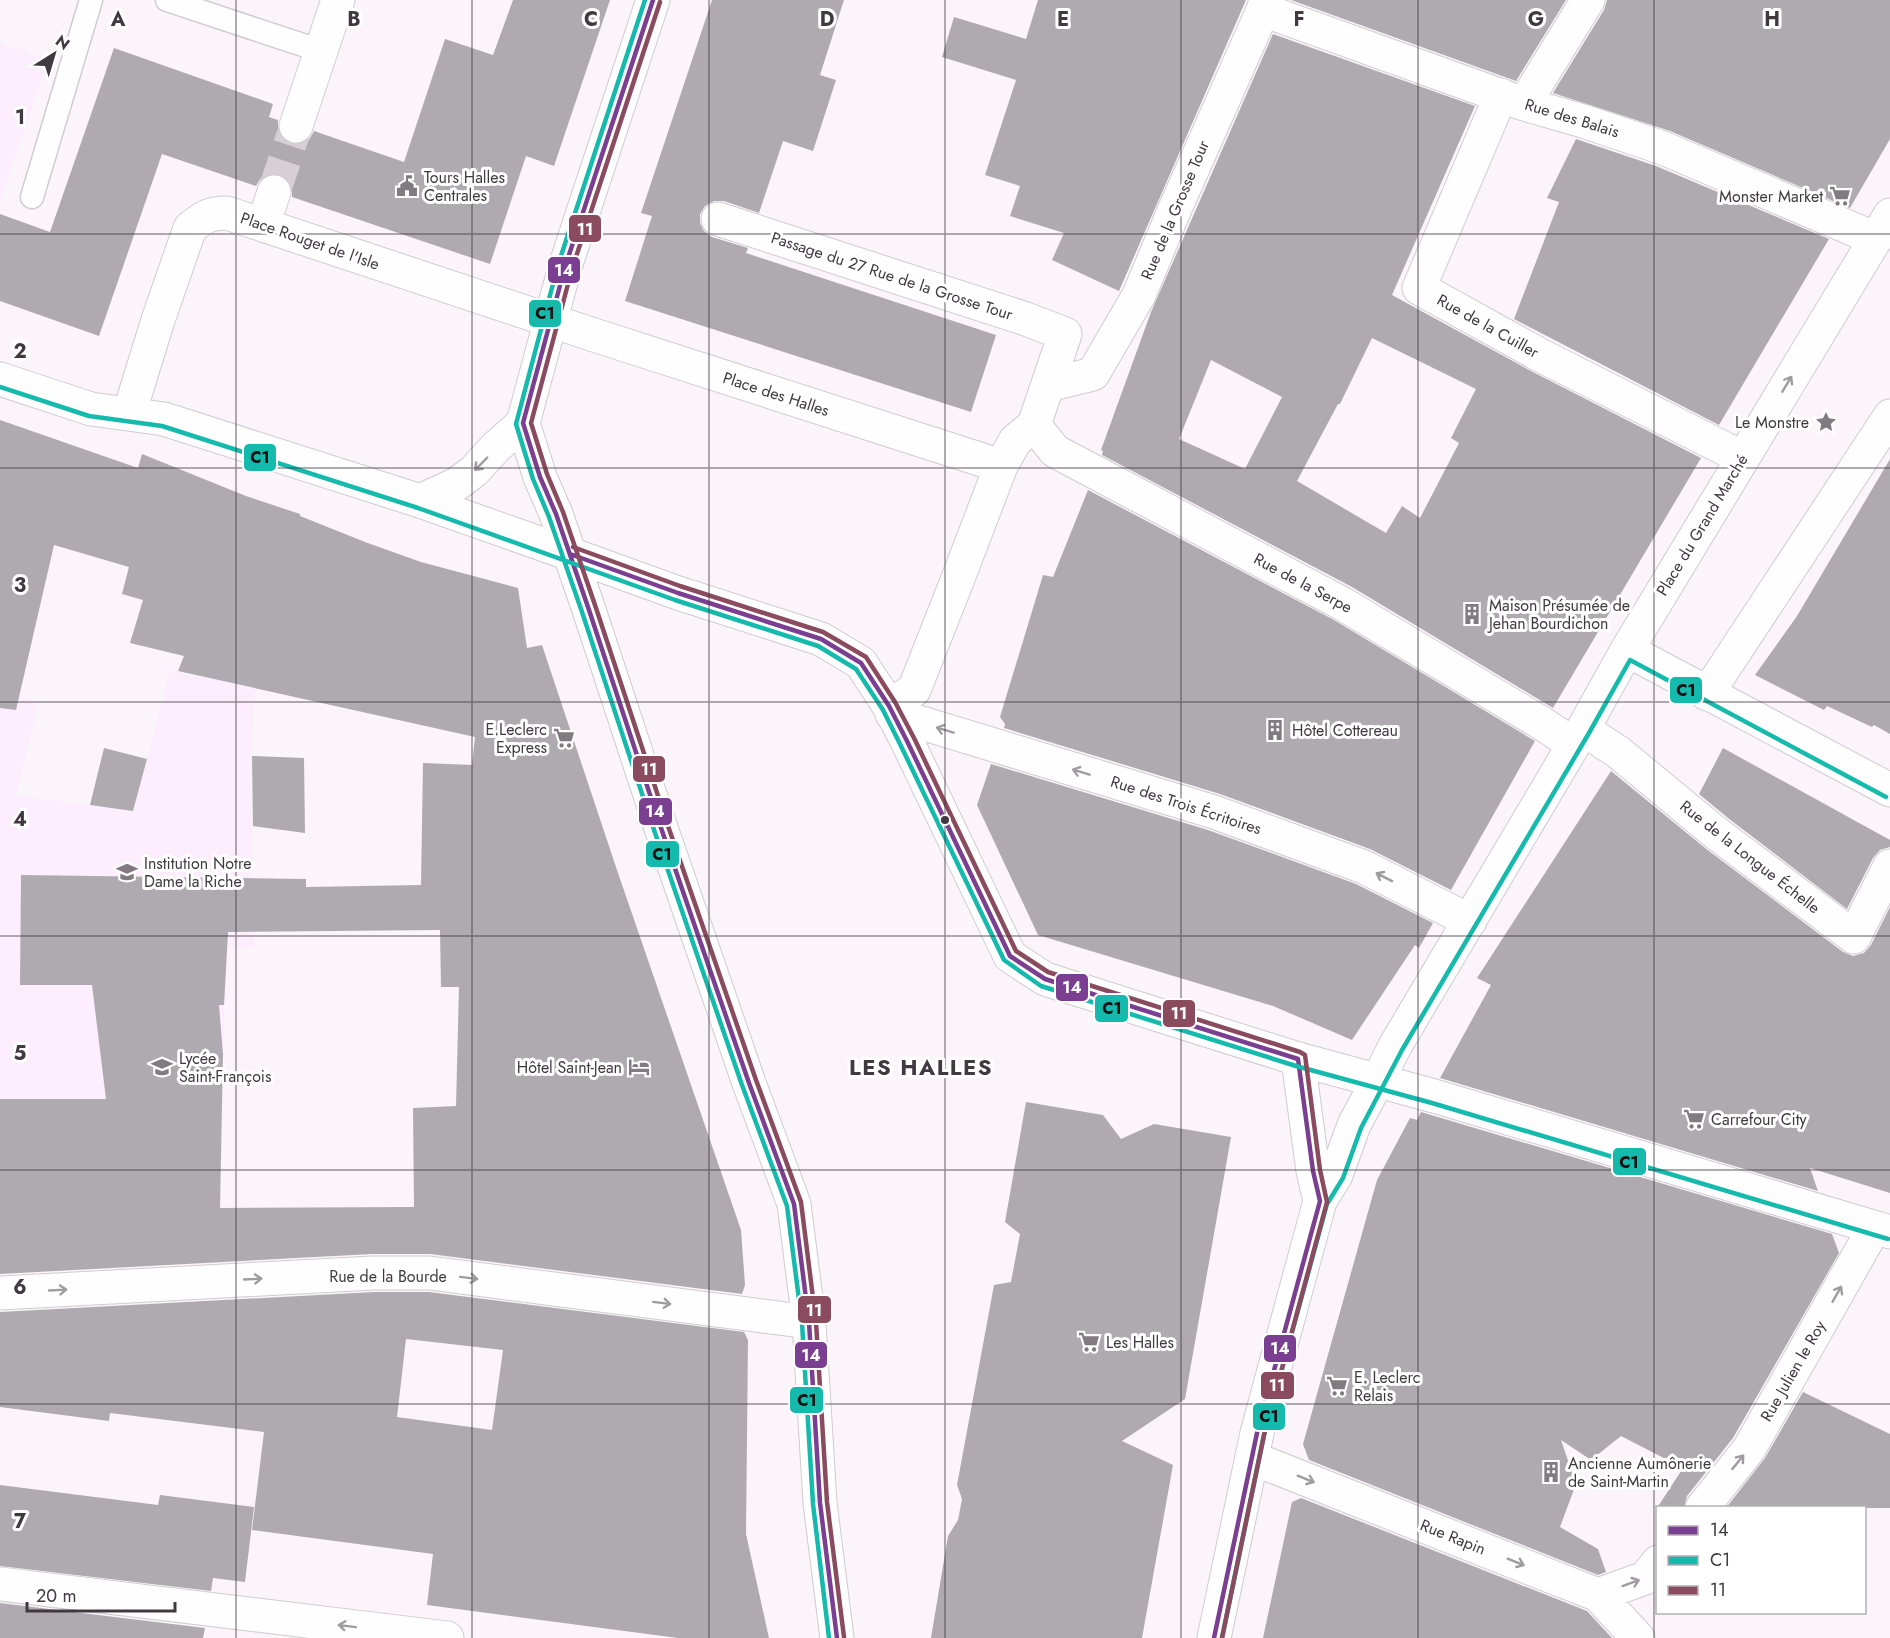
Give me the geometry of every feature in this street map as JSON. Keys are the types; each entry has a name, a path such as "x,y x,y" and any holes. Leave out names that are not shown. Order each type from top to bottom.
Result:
{"street":[{"path":"296,126 338,0"},
{"path":"420,501 457,484 474,471 522,423 565,267 653,0"},
{"path":"1512,100 1588,0"},
{"name":"Rue des Balais","path":"1264,5 1512,100 1663,148 1883,227"},
{"name":"Rue de la Grosse Tour","path":"1048,385 1093,374 1139,295 1264,5"},
{"name":"Rue de la Cuiller","path":"1512,100 1419,288 1540,355 1743,458"},
{"path":"263,225 274,192"},
{"name":"Place Rouget de l'Isle","path":"129,414 190,228 201,218 212,213 227,213 550,321"},
{"name":"Passage du 27 Rue de la Grosse Tour","path":"718,219 1065,334 1048,385"},
{"name":"Place du Grand Marché","path":"1320,1201 1336,1175 1354,1125 1395,1046 1627,650 1883,227"},
{"name":"Place des Halles","path":"550,321 1001,466"},
{"path":"0,379 91,409 164,419 420,501 678,593 821,639 861,663 890,710 1010,956 1045,979 1298,1059 1378,1080 1882,1230"},
{"path":"890,710 914,690 1001,466 1016,441 1034,425 1048,385"},
{"path":"1707,694 1890,416"},
{"path":"522,423 570,554 742,1061 794,1204 809,1322 820,1503 837,1638"},
{"name":"Rue de la Serpe","path":"1034,425 1055,451 1343,604 1543,724 1578,736"},
{"path":"1627,650 1890,790"},
{"name":"Rue des Trois Écritoires","path":"890,710 1214,812 1364,867 1470,921"},
{"name":"Rue de la Longue Échelle","path":"1578,736 1618,752 1716,833 1854,937 1890,866"},
{"path":"1214,1638 1252,1458 1320,1201 1312,1172 1298,1059"},
{"name":"Rue Julien le Roy","path":"1703,1506 1749,1449 1882,1230"},
{"name":"Rue de la Bourde","path":"0,1293 353,1274 430,1273 809,1322"},
{"name":"Rue Rapin","path":"1252,1458 1598,1595 1638,1638"},
{"path":"1598,1595 1645,1578 1656,1564"},
{"path":"0,1584 447,1638"}],"lane":[{"path":"32,197 91,0"},
{"path":"167,0 321,51"}],"shaded area":[{"path":"0,43 49,59 0,203"},
{"name":"Institution Notre Dame la Riche","path":"0,420 61,441 67,490 19,697 39,702 16,795 133,811 170,670 213,679 233,621 246,496 300,515 278,574 255,687 252,756 254,948 227,949 223,1054 0,1263"}],"building":[{"path":"513,0 610,0 554,166 526,156 490,264 292,197 292,189 288,180 280,174 270,174 261,178 256,186 162,154 99,336 0,301 0,214 50,232 114,48 273,104 269,117 278,120 278,130 282,138 290,144 300,144 309,140 314,131 404,162 445,39 493,55"},
{"path":"712,0 844,0 820,75 836,80 813,151 783,141 759,213 724,201 714,201 705,206 700,214 700,223 704,231 712,237 748,248 746,253 996,335 971,412 625,301 652,216 641,213"},
{"path":"1038,0 1246,0 1119,291 1052,260 1064,233 1010,216 1020,186 985,175 1016,80 942,57 954,17 1026,39"},
{"path":"1291,0 1566,0 1516,81"},
{"path":"1607,0 1890,0 1890,139 1850,208 1670,131 1553,93 1604,10"},
{"path":"1273,34 1475,106 1392,295 1531,371 1701,458 1553,708 1352,587 1102,455 1101,450 1151,312","holes":["1372,338 1476,389 1451,438 1459,443 1420,518 1402,506 1386,533 1297,481 1340,404","1211,360 1282,397 1245,469 1179,439"]},
{"path":"1576,139 1656,166 1829,239 1719,425 1514,319 1559,202 1547,198"},
{"path":"0,420 138,468 142,454 421,562 518,588 527,648 542,645 741,1230 745,1285 742,1294 430,1254 372,1254 0,1274 0,1099 106,1099 92,985 20,985 21,875 306,879 306,887 421,885 423,763 472,765 475,737 178,671 184,656 130,643 143,600 122,594 129,567 54,545 16,710 0,708","holes":["440,930 441,987 459,987 456,1106 413,1108 414,1207 220,1208 223,1054 219,1005 224,1005 228,932"]},
{"path":"1890,459 1890,734 1827,706 1824,710 1755,675 1797,616"},
{"path":"1088,490 1334,620 1535,741 1451,890 1370,849 1220,794 1004,728 1005,724 1000,717 1043,575 1053,577"},
{"path":"104,748 147,759 133,811 90,805"},
{"path":"1723,748 1890,840 1890,847 1880,850 1873,858 1847,909 1699,794"},
{"path":"252,756 304,758 305,833 253,826"},
{"path":"991,764 1208,830 1356,884 1433,923 1419,948 1415,945 1352,1040 1273,1006 1038,935 977,805"},
{"path":"1611,771 1705,848 1843,952 1853,956 1864,953 1871,945 1890,907 1890,1193 1810,1168 1818,1191 1440,1078 1491,985 1477,978"},
{"name":"Les Halles","path":"1026,1102 1103,1115 1121,1139 1154,1124 1231,1137 1185,1399 1122,1441 1173,1465 1142,1638 931,1638 948,1536 958,1520 962,1499 957,1485 994,1285 1011,1282 1020,1234 1005,1222"},
{"path":"1421,1112 1832,1234 1839,1253 1733,1438 1687,1496 1684,1506 1658,1506 1683,1468 1621,1436 1591,1460 1561,1440 1576,1484 1560,1527 1598,1549 1606,1572 1598,1575 1309,1460 1303,1444 1377,1180 1410,1118 1417,1120"},
{"path":"374,1292 429,1292 744,1332 748,1340 746,1534 769,1638 678,1638 427,1605 433,1554 252,1530 264,1432 110,1413 109,1421 0,1407 0,1312","holes":["406,1339 503,1350 492,1430 397,1417"]},
{"path":"1803,1392 1890,1434 1890,1508 1728,1506 1765,1458"},
{"path":"0,1485 158,1505 160,1495 254,1507 245,1582 213,1578 211,1591 0,1566"},
{"path":"1301,1498 1587,1611 1612,1638 1263,1638 1292,1502"},
{"path":"0,1603 205,1628 203,1638 0,1638"}],"tunnel":[{"path":"274,192 296,126"}],"transit line":[{"name":"C1","path":"645,0 558,265 516,424 742,1085 787,1206 802,1323 813,1504 829,1638"},
{"name":"14","path":"653,0 565,267 523,423 540,477 556,514 589,610 749,1083 794,1204 809,1322 820,1503 837,1638"},
{"name":"11","path":"660,2 572,269 531,423 756,1080 801,1202 816,1322 827,1502 844,1637"},
{"name":"C1","path":"0,387 89,416 162,426 418,508 675,600 818,646 856,669 883,710 1004,960 1041,986 1296,1066 1432,1103 1888,1239"},
{"name":"11","path":"573,547 680,586 823,632 866,657 895,702 914,738 1016,951 1048,972 1305,1055 1320,1170 1327,1202 1264,1435 1222,1638"},
{"name":"14","path":"570,554 678,593 821,639 861,663 889,706 907,741 1010,956 1045,979 1298,1059"},
{"name":"C1","path":"1222,1638 1264,1435 1327,1204 1343,1178 1361,1128 1402,1050 1630,660 1886,797"},
{"name":"14","path":"1214,1638 1257,1433 1320,1201 1313,1171 1298,1059"}],"place":[{"name":"Tours Halles Centrales","path":"407,186"},
{"name":"Monster Market","path":"1840,196"},
{"name":"Le Monstre","path":"1826,422"},
{"name":"Maison Présumée de Jehan Bourdichon","path":"1472,614"},
{"name":"Hôtel Cottereau","path":"1275,730"},
{"name":"E.Leclerc Express","path":"564,738"},
{"name":"Institution Notre Dame la Riche","path":"127,872"},
{"name":"Lycée Saint-François","path":"162,1067"},
{"name":"Hôtel Saint-Jean","path":"639,1067"},
{"name":"Carrefour City","path":"1694,1119"},
{"name":"Les Halles","path":"1089,1342"},
{"name":"E. Leclerc Relais","path":"1337,1386"},
{"name":"Ancienne Aumônerie de Saint-Martin","path":"1551,1472"}],"district":[{"name":"LES HALLES","path":"921,1067"}]}
